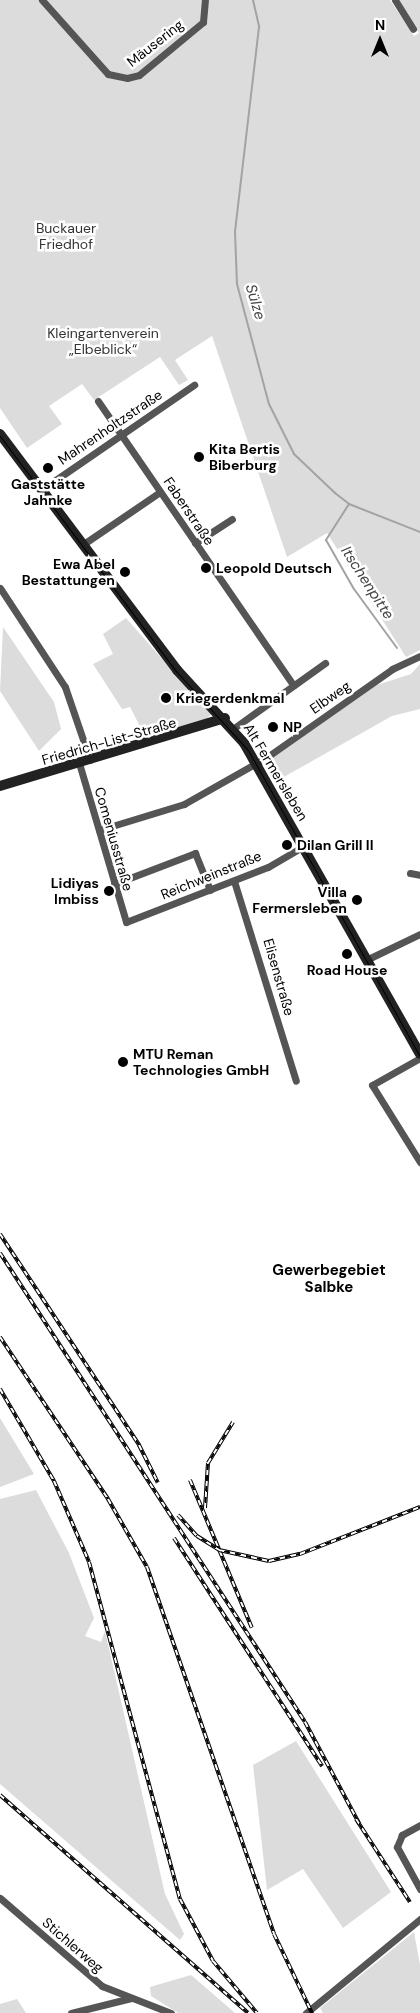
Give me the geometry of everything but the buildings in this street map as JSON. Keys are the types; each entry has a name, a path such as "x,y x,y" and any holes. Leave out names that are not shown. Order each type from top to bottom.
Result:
{"main road":[{"name":"Alt Fermersleben","path":"0,434 177,670 234,728 257,763 420,1054"},
{"name":"Friedrich-List-Straße","path":"0,786 85,762 225,718"}],"street":[{"name":"Mäusering","path":"42,0 108,74 127,78 139,75 203,22 205,0"},
{"path":"395,0 413,29"},
{"name":"Mahrenholtzstraße","path":"41,490 194,385"},
{"name":"Faberstraße","path":"98,401 293,685"},
{"path":"82,545 160,492"},
{"path":"195,543 232,519"},
{"name":"Comeniusstraße","path":"0,588 65,687 85,762 99,830 126,922"},
{"name":"Elbweg","path":"99,830 184,804 257,763 392,669 420,656"},
{"path":"234,728 324,663"},
{"name":"Reichweinstraße","path":"126,922 234,881 304,846"},
{"path":"114,884 195,853 210,890"},
{"path":"410,873 420,875"},
{"name":"Elisenstraße","path":"234,881 296,1081"},
{"path":"368,959 420,934"},
{"path":"420,1058 372,1085 420,1162"},
{"path":"420,1825 402,1834 397,1847 420,1890"},
{"name":"Stichlerweg","path":"0,1898 98,1984 171,2013"},
{"path":"306,2013 420,1920"},
{"path":"71,2013 136,1998"}],"green space":[{"path":"0,0 390,0 414,36 419,33 399,0 420,0 420,650 406,657 327,533 287,557 212,336 175,360 188,380 179,385 160,357 94,400 82,384 49,406 62,424 27,448 0,408"},
{"path":"126,618 211,714 207,719 145,736 130,707 122,709 93,664 113,654 103,634"},
{"path":"3,627 54,702 61,729 39,751 0,691"},
{"path":"420,664 420,709 392,716 282,778 271,758 377,685 411,674"},
{"path":"0,1418 34,1474 0,1487"},
{"path":"36,1490 69,1553 94,1618 85,1636 101,1642 105,1631 165,1894 184,1934 180,1940 0,1784 0,1499"},
{"path":"296,1741 391,1892 343,1928 303,1869 267,1890 253,1765"},
{"path":"414,1932 420,1965 420,2013 323,2013 320,2008"},
{"path":"191,1975 235,2013 178,2013 151,1996 150,1987"},
{"path":"17,1999 26,2013 0,2013 0,2004"}],"waterway":[{"name":"Sülze","path":"253,0 259,27 235,232 237,284 269,404 294,454 335,493 349,504 420,532"},
{"name":"Itschenpitte","path":"349,504 326,540 354,589 397,648"}],"tram line":[{"path":"0,436 176,671 248,750 420,1057"}],"railway":[{"path":"0,1234 139,1445 158,1483"},
{"path":"0,1253 305,1722 359,1823"},
{"path":"0,1337 108,1499 147,1567 274,1934 312,2013"},
{"path":"0,1389 54,1481 89,1562 180,1899 213,1961 257,2013"},
{"path":"205,1508 208,1463 233,1422"},
{"path":"190,1480 252,1628"},
{"path":"178,1515 197,1536 219,1550 269,1561 300,1554 420,1507"},
{"path":"174,1538 322,1766"},
{"path":"0,1795 248,2013"},
{"path":"356,1819 410,1902"}],"place":[{"name":"Kita Bertis Biberburg","path":"199,457"},
{"name":"Gaststätte Jahnke","path":"48,468"},
{"name":"Leopold Deutsch","path":"206,568"},
{"name":"Ewa Abel Bestattungen","path":"125,572"},
{"name":"Kriegerdenkmal","path":"166,698"},
{"name":"NP","path":"273,727"},
{"name":"Dilan Grill II","path":"287,845"},
{"name":"Lidiyas Imbiss","path":"109,891"},
{"name":"Villa Fermersleben","path":"357,900"},
{"name":"Road House","path":"347,954"},
{"name":"MTU Reman Technologies GmbH","path":"123,1062"}],"district":[{"name":"Gewerbegebiet Salbke","path":"329,1278"}],"park label":[{"name":"Buckauer Friedhof","path":"66,236"},
{"name":"Kleingartenverein „Elbeblick“","path":"103,342"}]}
